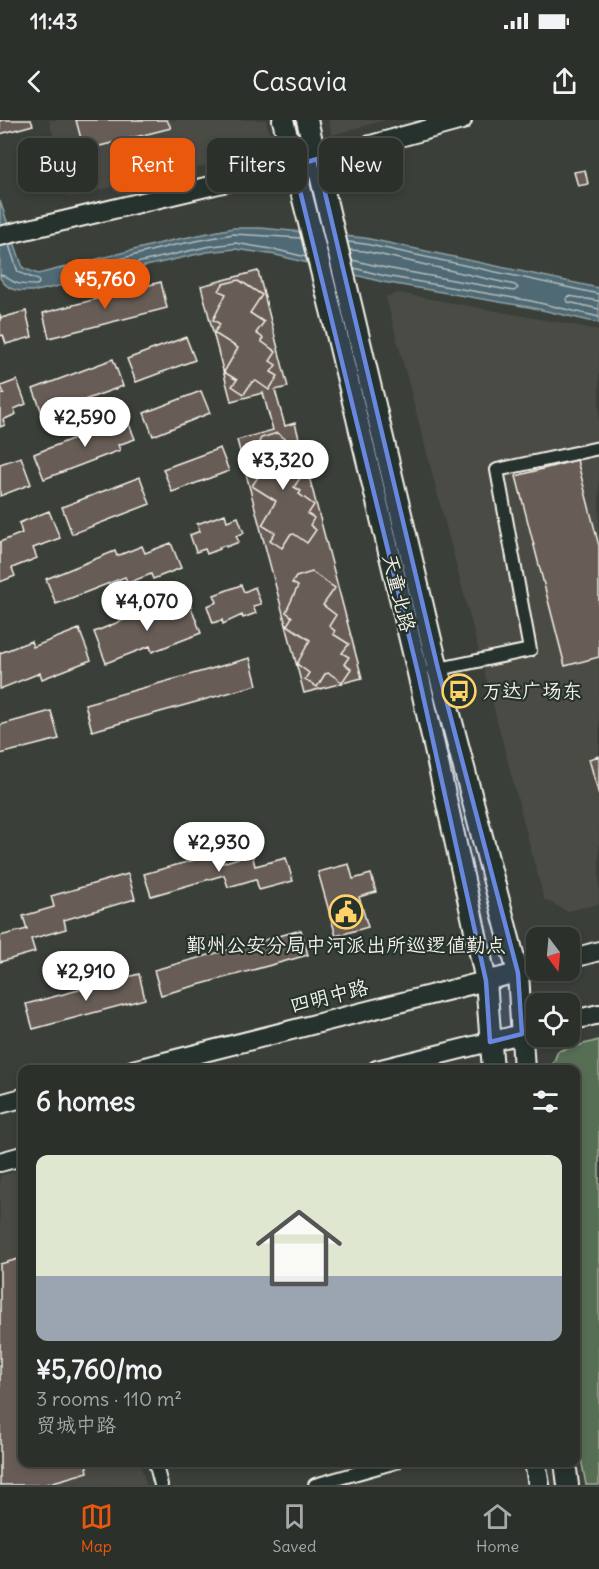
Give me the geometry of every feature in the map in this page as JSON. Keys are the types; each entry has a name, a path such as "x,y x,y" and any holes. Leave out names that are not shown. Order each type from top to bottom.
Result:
{"main road":[{"name":"天童北路","path":"283,120 287,138"},
{"path":"307,120 438,669 518,973 526,1012"},
{"path":"307,162 462,120"},
{"path":"0,236 207,186"},
{"name":"天童北路","path":"301,192 418,673 486,981 492,1065"},
{"path":"580,956 599,951"},
{"name":"四明中路","path":"152,1065 526,971"},
{"path":"580,1019 599,1014"},
{"path":"397,1065 526,1033"},
{"path":"525,1065 528,1047"},
{"path":"0,1104 18,1099"},
{"path":"0,1162 18,1157"},
{"path":"536,1467 539,1485"},
{"path":"566,1467 568,1485"}],"street":[{"path":"418,673 530,650 497,470 599,448"},
{"path":"156,1467 161,1485"},
{"path":"315,1485 378,1467"}],"highlighted area":[{"path":"317,159 438,669 518,973 522,1034 490,1042 486,981 418,673 294,166"}],"shaded area":[{"path":"49,120 266,120 269,132 267,138 207,138 207,165 195,168 195,138 110,138 110,187 98,190 98,138 54,138"},
{"path":"328,120 385,120 332,135"},
{"path":"68,192 91,192 69,197"},
{"path":"398,293 599,330 599,904 567,911 544,899 386,297"},
{"path":"18,1171 18,1467 141,1467 146,1485 0,1485 0,1176"}],"green space":[{"path":"599,1040 599,1485 586,1485 580,1453 580,1065 553,1065 558,1051 580,1047"}],"water":[{"path":"0,201 23,268 38,274 169,241 233,228 261,228 365,238 599,288 599,323 529,307 383,282 276,255 235,249 207,252 37,291 16,290 0,278"}],"building":[{"path":"0,120 31,120 33,125 0,134"},
{"path":"76,120 167,120 171,128 131,138 110,138 110,143 98,146 98,138 81,138"},
{"path":"585,170 588,184 578,186 574,172"},
{"path":"258,271 288,387 275,390 285,426 295,423 362,678 304,693 237,440 273,430 263,393 231,401 201,286"},
{"path":"239,280 262,295 250,313 264,322 256,333 263,338 261,341 276,352 270,361 276,365 271,372 278,376 269,390 256,381 252,382 244,394 232,386 237,380 224,372 238,348 214,333 220,324 213,320 226,294 219,291 223,284"},
{"path":"161,282 167,308 49,338 43,313"},
{"path":"26,311 32,337 6,344 3,335 0,336 0,314 1,318"},
{"path":"186,337 195,360 136,382 127,359"},
{"path":"113,359 123,386 43,415 33,389"},
{"path":"17,380 26,404 14,409 16,414 3,420 5,425 0,427 0,395 4,394 1,386"},
{"path":"201,391 210,413 153,436 144,413"},
{"path":"125,414 135,439 118,445 120,450 44,479 34,454 110,424 109,421"},
{"path":"277,433 300,449 288,466 302,475 294,487 301,491 299,494 314,505 308,514 314,518 310,525 316,530 307,543 294,534 290,535 282,548 270,540 275,533 262,525 276,501 252,486 258,477 252,473 264,447 258,444 261,438"},
{"path":"220,448 229,471 172,492 163,469"},
{"path":"21,457 31,484 0,496 0,464"},
{"path":"577,460 599,546 599,657 565,666 516,476"},
{"path":"140,477 150,504 72,534 62,507"},
{"path":"49,511 60,538 33,548 37,558 12,568 15,576 0,582 0,542 22,533 19,523"},
{"path":"225,514 227,521 238,517 244,533 236,536 239,542 219,547 220,549 207,554 205,549 196,552 190,535 200,531 197,524"},
{"path":"171,543 181,568 153,579 151,574 128,583 125,577 56,604 46,579 115,551 117,556 142,546 145,553"},
{"path":"312,572 335,588 323,605 336,615 329,626 335,631 333,634 349,644 342,653 349,657 344,664 351,669 342,682 329,673 325,674 317,687 305,679 309,673 297,664 310,640 287,625 292,617 286,612 298,586 292,583 296,577"},
{"path":"241,585 244,592 255,587 261,604 253,606 256,613 243,618 242,615 223,624 222,620 213,623 207,606 217,602 214,595"},
{"path":"189,602 201,633 152,652 150,646 106,663 94,632 141,613 143,619"},
{"path":"79,629 91,660 42,679 40,673 0,689 0,653 31,641 33,647"},
{"path":"250,658 257,685 92,731 85,704"},
{"path":"51,711 59,739 0,754 0,725"},
{"path":"599,756 599,795 589,759"},
{"path":"219,853 222,863 252,854 255,866 286,858 293,881 259,890 256,879 228,887 224,875 151,896 144,874"},
{"name":"鄞州公安分局中河派出所巡逻值勤点","path":"349,864 353,879 371,874 376,892 359,897 368,927 336,936 318,872"},
{"path":"128,874 135,899 64,920 66,929 31,939 35,952 0,962 0,936 27,929 23,916 54,907 51,896"},
{"path":"301,930 308,955 161,995 154,970"},
{"path":"139,974 145,999 33,1029 26,1004"},
{"path":"18,1259 18,1467 87,1467 88,1472 43,1485 0,1485 0,1264"}],"place":[{"name":"万达广场东","path":"459,691"},
{"name":"鄞州公安分局中河派出所巡逻值勤点","path":"346,912"}]}
